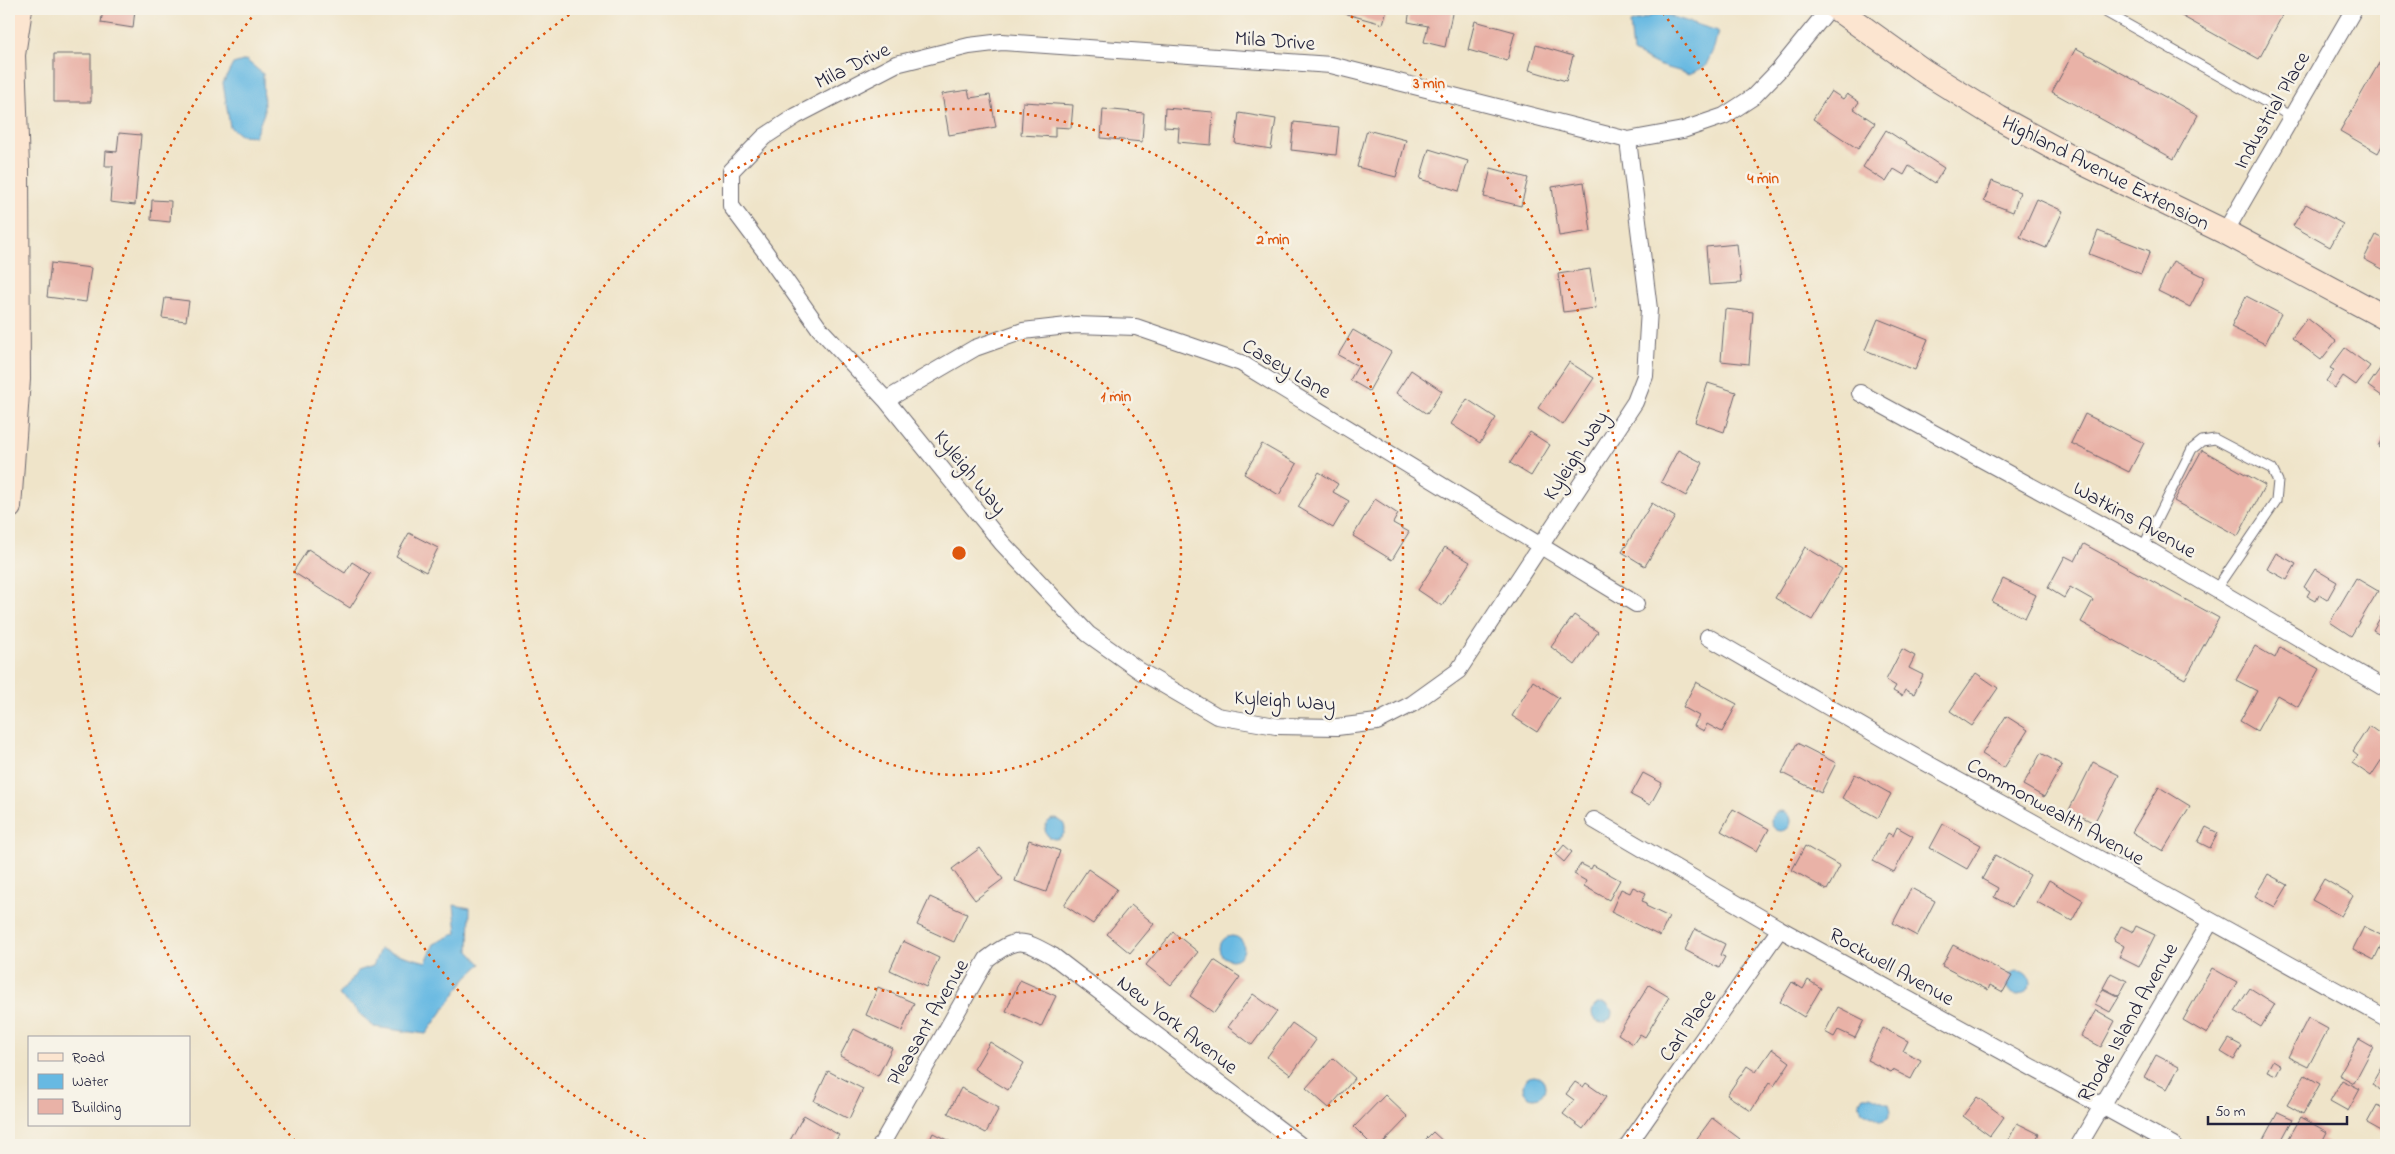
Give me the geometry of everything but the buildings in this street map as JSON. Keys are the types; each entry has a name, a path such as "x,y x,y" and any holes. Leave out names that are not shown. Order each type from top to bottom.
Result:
{"street":[{"path":"9,507 18,379 17,167 13,55 20,9"},
{"name":"Mila Drive","path":"731,206 731,171 764,137 796,116 896,64 969,46 1002,42 1331,65 1628,140 1684,130 1724,116 1753,96 1780,69 1829,9"},
{"name":"Highland Avenue Extension","path":"1836,9 1925,72 1999,118 2066,155 2225,232 2386,318"},
{"name":"Industrial Place","path":"2225,232 2354,9"},
{"name":"Kyleigh Way","path":"731,206 819,328 886,400 973,509 1088,634 1140,671 1217,716 1276,726 1337,727 1376,722 1412,704 1458,671 1635,402 1645,376 1649,310 1628,140"},
{"name":"Casey Lane","path":"886,400 975,348 1023,331 1076,326 1136,327 1241,363 1539,547 1636,604"},
{"name":"Watkins Avenue","path":"1860,393 2143,547 2386,689"},
{"name":"Commonwealth Avenue","path":"1708,637 1894,745 2386,1018"},
{"name":"Rockwell Avenue","path":"1594,820 1780,929 2173,1145"},
{"name":"Rhode Island Avenue","path":"2079,1145 2211,921"},
{"name":"Carl Place","path":"1628,1145 1780,929"},
{"name":"Pleasant Avenue","path":"881,1145 987,959 1004,946 1027,942"},
{"name":"New York Avenue","path":"1027,942 1053,956 1300,1145"}],"lane":[{"path":"2100,9 2292,117"},
{"path":"2143,547 2192,450 2202,441 2215,439 2272,468 2278,481 2276,501 2216,590"}],"water":[{"path":"1660,13 1718,31 1714,48 1705,67 1689,74 1658,65 1633,52 1630,23"},
{"path":"246,60 263,74 264,113 255,136 240,135 230,127 223,83 233,64"},
{"path":"1777,811 1785,811 1791,817 1791,825 1785,831 1777,831 1771,825 1771,817"},
{"path":"1055,819 1062,822 1065,829 1062,836 1055,839 1048,836 1045,829 1048,822"},
{"path":"454,905 470,908 469,951 481,964 467,977 426,1034 374,1027 339,995 358,971 373,966 380,949 426,962 434,944 457,933"},
{"path":"1232,936 1237,937 1243,943 1243,953 1237,959 1232,960 1227,959 1221,953 1220,948 1221,943 1227,937"},
{"path":"2013,971 2023,971 2030,978 2030,988 2023,995 2013,995 2006,988 2006,978"},
{"path":"1602,1003 1609,1006 1612,1013 1609,1020 1602,1023 1595,1020 1592,1013 1595,1006"},
{"path":"1530,1076 1538,1076 1545,1083 1545,1091 1538,1098 1530,1098 1523,1091 1523,1083"},
{"path":"1863,1096 1870,1096 1889,1104 1891,1111 1888,1118 1881,1121 1862,1111 1859,1103"}]}
